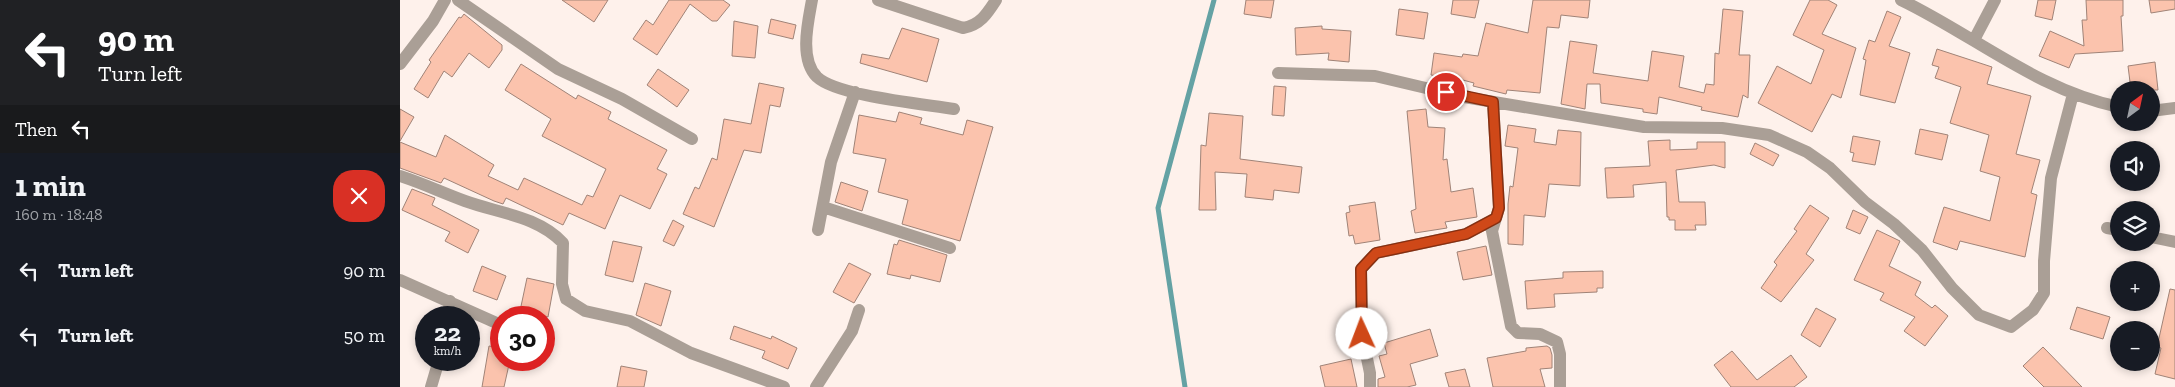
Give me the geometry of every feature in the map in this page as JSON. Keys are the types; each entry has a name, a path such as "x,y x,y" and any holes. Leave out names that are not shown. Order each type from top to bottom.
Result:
{"street":[{"path":"400,64 433,21 445,0"},
{"path":"458,0 558,69 622,99 692,139"},
{"path":"812,0 806,32 807,57 817,77 836,88 954,109"},
{"path":"878,0 963,28 974,26 987,15 996,0"},
{"path":"1901,0 1974,40 2041,81 2073,94 2110,104"},
{"path":"1974,40 1995,0"},
{"path":"1278,73 1375,76 1493,102 1548,109 1644,127 1722,128 1769,135 1808,152 1830,168 1865,202 1894,224 1922,250 1952,288 1979,315 2011,328 2033,310 2044,292 2044,261 2051,178 2073,94"},
{"path":"818,230 831,162 855,92"},
{"path":"1493,102 1499,208 1492,231 1512,326 1518,333 1540,334 1557,342 1560,354 1560,387"},
{"path":"2160,110 2175,108"},
{"path":"400,176 466,201 535,222 552,231 562,243 562,284 566,299 585,311 630,322 690,353 784,387"},
{"path":"823,207 950,248"},
{"path":"1370,387 1370,373 1362,334 1361,269 1376,253 1466,234 1496,218"},
{"path":"2160,239 2175,242"},
{"path":"400,280 490,320"},
{"path":"449,306 450,301"},
{"path":"816,387 852,331 859,310"},
{"path":"431,387 436,371"}],"building":[{"path":"562,0 608,0 594,22"},
{"path":"669,0 723,0 730,5 717,21 712,21 690,4 657,55 633,39 646,20 653,25"},
{"path":"1246,0 1274,0 1271,18 1244,14"},
{"path":"1453,0 1479,0 1475,18 1451,14"},
{"path":"1533,0 1590,0 1588,18 1561,15 1559,28 1547,27 1540,93 1507,90 1506,94 1473,86 1474,83 1459,79 1431,75 1434,53 1462,57 1463,54 1478,56 1486,23 1528,33"},
{"path":"1810,0 1828,0 1837,5 1822,34 1856,48 1841,98 1832,94 1812,132 1758,103 1777,66 1811,84 1824,50 1793,35"},
{"path":"2038,0 2056,0 2052,20 2035,16"},
{"path":"2086,0 2123,0 2123,16 2121,16 2123,51 2075,54 2069,68 2039,56 2050,31 2084,46 2082,20 2087,20"},
{"path":"2149,0 2175,0 2175,9 2151,13"},
{"path":"1399,9 1428,13 1424,39 1396,35"},
{"path":"1723,9 1743,11 1739,55 1750,55 1748,98 1743,95 1738,117 1701,110 1702,107 1659,97 1657,114 1643,112 1643,109 1601,103 1600,84 1587,84 1585,109 1561,104 1570,41 1597,45 1593,73 1648,81 1652,51 1684,56 1679,87 1704,93 1706,84 1714,85 1715,53 1719,54"},
{"path":"1887,11 1901,17 1889,46 1910,53 1895,103 1860,95 1866,60 1863,59 1869,40 1875,42"},
{"path":"464,14 502,45 502,50 489,68 469,53 452,77 444,71 428,98 414,89 431,62 429,60 459,17 461,18"},
{"path":"771,19 796,25 793,39 768,33"},
{"path":"734,21 758,26 755,58 732,56"},
{"path":"1322,26 1322,29 1351,31 1349,62 1328,60 1329,53 1296,55 1295,28"},
{"path":"902,28 939,39 927,82 860,63 862,54 889,59"},
{"path":"1937,49 1992,67 1987,84 2031,96 2016,154 2040,160 2031,193 2037,195 2025,257 1960,241 1957,250 1933,242 1944,207 1990,221 2000,177 1980,171 1989,135 1950,123 1961,87 1935,78 1939,67 1932,65"},
{"path":"2155,62 2157,81 2130,81 2128,66"},
{"path":"521,64 576,99 578,95 611,112 608,119 667,150 657,169 667,174 650,209 620,195 605,229 569,213 563,225 506,198 503,204 444,178 441,183 400,168 400,142 436,157 445,135 494,165 488,176 518,190 524,178 582,205 587,195 593,197 606,169 542,136 551,119 505,90"},
{"path":"658,69 689,90 677,107 647,85"},
{"path":"759,83 784,88 780,107 770,105 761,153 744,150 714,227 683,214 695,187 699,189 712,158 717,160 724,119 751,124"},
{"path":"1274,86 1286,87 1284,116 1272,115"},
{"path":"400,109 414,117 400,141"},
{"path":"1426,109 1428,127 1445,128 1443,160 1447,159 1451,192 1473,188 1477,217 1445,222 1447,228 1415,233 1411,211 1416,209 1407,111"},
{"path":"899,112 922,118 920,124 963,135 967,120 993,127 960,241 902,224 908,200 878,192 886,159 853,153 859,115 896,122"},
{"path":"1209,113 1243,116 1240,159 1302,167 1299,193 1274,190 1273,200 1245,197 1247,174 1215,172 1216,210 1199,210 1201,145 1206,146"},
{"path":"1508,125 1536,129 1534,142 1556,145 1558,130 1581,132 1580,186 1549,184 1545,217 1524,215 1523,245 1508,244 1508,204 1510,186 1513,187 1518,148 1505,146"},
{"path":"1920,129 1948,135 1942,160 1915,154"},
{"path":"1853,136 1880,141 1875,165 1852,161 1854,153 1850,152"},
{"path":"1670,140 1670,150 1697,149 1697,142 1725,142 1725,168 1714,165 1676,170 1679,202 1705,202 1706,225 1695,225 1696,230 1675,230 1675,220 1669,220 1669,217 1667,217 1666,182 1633,185 1634,197 1607,198 1605,168 1650,166 1648,141"},
{"path":"1755,143 1779,155 1773,166 1750,154"},
{"path":"841,182 868,191 862,211 835,202"},
{"path":"412,189 435,198 432,205 479,230 468,253 445,241 450,232 402,210"},
{"path":"1375,202 1380,240 1355,244 1353,235 1349,236 1346,213 1350,212 1349,206"},
{"path":"1810,205 1829,218 1806,254 1814,260 1781,302 1761,288 1777,265 1774,262 1797,231 1794,229"},
{"path":"1853,210 1868,217 1860,234 1846,228"},
{"path":"673,220 684,226 674,246 663,241"},
{"path":"1877,230 1900,241 1889,266 1921,282 1915,295 1932,308 1935,305 1948,316 1925,346 1904,331 1915,317 1880,300 1884,293 1854,280"},
{"path":"899,240 947,255 940,282 911,275 910,279 887,274 894,244 897,245"},
{"path":"613,241 642,247 633,282 605,275"},
{"path":"1486,246 1492,275 1463,280 1457,252"},
{"path":"849,263 871,274 854,303 833,292"},
{"path":"482,266 506,276 497,300 473,291"},
{"path":"1603,271 1603,288 1597,288 1597,292 1554,294 1555,307 1527,309 1525,281 1563,278 1563,272"},
{"path":"527,278 554,284 550,306 521,306"},
{"path":"645,283 671,291 661,326 636,315"},
{"path":"2170,289 2175,290 2175,379 2155,374 2156,371 2160,371 2160,334"},
{"path":"2077,307 2110,317 2103,339 2070,329"},
{"path":"1816,308 1836,319 1820,347 1801,335"},
{"path":"734,326 771,339 772,336 797,348 788,369 762,358 765,351 730,339"},
{"path":"1430,329 1438,356 1410,364 1416,385 1407,387 1378,387 1378,379 1385,377 1379,356 1387,354 1384,343"},
{"path":"490,346 490,371 508,371 504,387 482,387"},
{"path":"1547,346 1550,348 1552,355 1552,368 1540,369 1545,387 1493,387 1487,358 1526,351 1526,348"},
{"path":"2043,347 2082,387 2044,387 2023,366"},
{"path":"1732,351 1757,380 1791,355 1807,377 1794,387 1731,387 1714,365"},
{"path":"1351,359 1357,387 1325,387 1320,366"},
{"path":"621,366 647,371 644,387 617,387"},
{"path":"1465,369 1470,387 1449,387 1445,373"}],"waterway":[{"path":"1185,387 1158,208 1214,0"}],"route":[{"path":"1362,334 1361,269 1376,253 1397,246 1436,242 1466,234 1496,218 1499,208 1495,169 1493,102 1446,92"}]}
